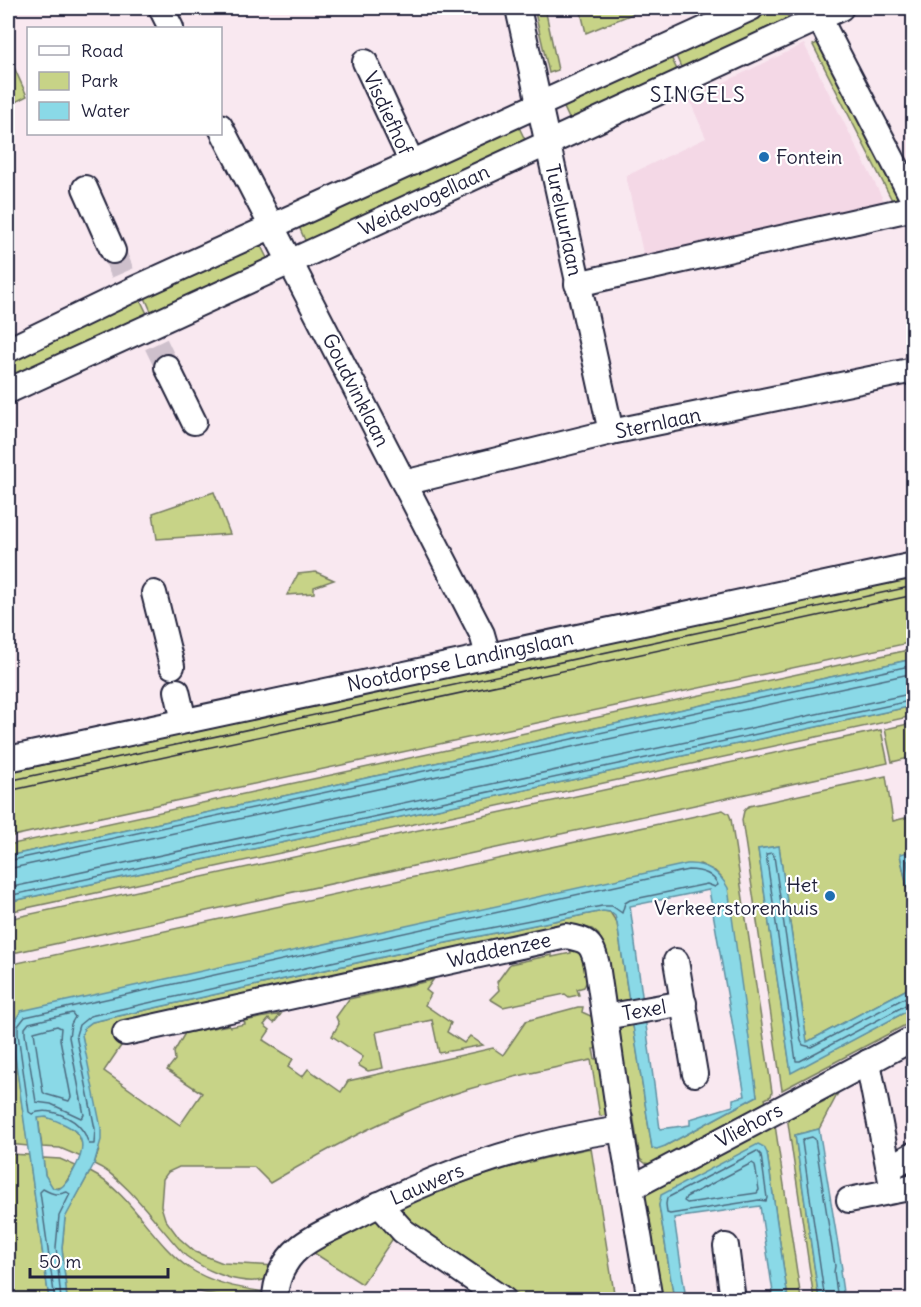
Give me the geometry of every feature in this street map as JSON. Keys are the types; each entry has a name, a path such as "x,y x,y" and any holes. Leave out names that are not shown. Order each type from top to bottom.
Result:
{"street":[{"path":"161,8 170,27"},
{"name":"Tureluurlaan","path":"518,8 611,432"},
{"name":"Weidevogellaan","path":"8,350 128,282 272,228 751,8"},
{"path":"824,11 914,201"},
{"name":"Weidevogellaan","path":"8,390 153,335 290,262 824,11"},
{"name":"Visdiefhof","path":"365,62 412,163"},
{"name":"Goudvinklaan","path":"222,130 482,634 488,655"},
{"path":"85,188 113,250"},
{"path":"577,284 914,208"},
{"path":"167,367 194,422"},
{"name":"Sternlaan","path":"404,483 611,432 914,370"},
{"name":"Nootdorpse Landingslaan","path":"8,759 914,565"},
{"path":"154,593 172,666"},
{"path":"177,691 184,721"},
{"name":"Waddenzee","path":"125,1033 566,936 580,939 589,944 594,951 615,1015 621,1130 650,1299"},
{"name":"Texel","path":"676,961 694,1074"},
{"name":"Texel","path":"615,1015 684,1003"},
{"name":"Vliehors","path":"631,1188 914,1038"},
{"path":"868,1062 899,1182"},
{"name":"Lauwers","path":"275,1299 275,1289 282,1270 299,1248 379,1204 459,1169 525,1147 579,1135 621,1130"},
{"path":"849,1200 899,1182 914,1154"},
{"path":"379,1204 403,1231 504,1299"},
{"path":"726,1246 733,1299"}],"shaded area":[{"name":"Fontein","path":"804,44 889,211 645,262 626,176 706,138 689,99"}],"green space":[{"path":"534,8 545,8 558,70 549,73"},
{"path":"580,8 630,8 632,14 586,33"},
{"path":"763,8 784,8 792,24 684,74 673,49"},
{"path":"819,42 901,203 895,206 813,45"},
{"path":"668,51 680,76 572,125 561,101"},
{"path":"8,54 27,96 8,106"},
{"path":"516,121 528,146 308,247 297,222"},
{"path":"258,240 270,264 154,318 143,293"},
{"path":"138,295 150,320 8,385 8,355"},
{"path":"214,492 230,534 157,539 153,513"},
{"path":"316,572 334,580 314,587 314,593 287,595 298,574"},
{"path":"913,576 913,642 8,837 8,765 23,762 24,769 174,736 173,729 204,730"},
{"path":"913,649 913,659 8,856 8,845"},
{"path":"913,706 913,716 8,912 8,902"},
{"path":"913,723 913,757 892,762 885,729"},
{"path":"881,730 888,763 8,954 8,919"},
{"path":"886,776 893,821 913,816 913,851 900,855 913,914 913,986 807,1042 779,846 758,849 791,1072 913,1008 913,1021 782,1090 742,820 744,811 749,806"},
{"path":"723,810 729,814 731,819 772,1092 771,1096 765,1099 766,1102 651,1164 640,1159 633,1114 628,1115 615,1023 632,1018 652,1148 665,1146 757,1096 722,878 715,871 700,864 12,1035 28,1146 8,1144 8,965"},
{"path":"603,911 610,912 617,923 630,1007 622,1007 613,1001 599,935 592,929 580,926 125,1040 104,1071 180,1125 202,1093 167,1070 175,1060 174,1052 185,1033 229,1025 230,1027 245,1024 244,1021 281,1014 274,1023 269,1019 264,1025 270,1030 263,1040 293,1059 288,1067 302,1077 308,1069 341,1092 348,1081 493,1048 503,1055 526,1021 583,1007 582,1012 593,1017 599,1048 593,1049 595,1059 600,1059 609,1115 600,1116 591,1060 484,1085 417,1107 342,1143 270,1183 254,1167 179,1167 168,1172 163,1179 161,1206 165,1219 179,1238 195,1252 223,1263 276,1266 270,1278 260,1281 226,1277 186,1256 131,1192 94,1164 99,1150 82,1035 84,1028 92,1022 441,944"},
{"path":"569,945 582,950 588,979 584,987 577,989 579,995 569,997 565,994 503,1007 490,999 499,990 497,982 510,964 571,953"},
{"path":"433,980 426,990 431,994 425,1005 451,1023 447,1032 464,1043 470,1036 483,1045 439,1053 432,1020 376,1032 383,1068 368,1071 358,1065 363,1057 332,1036 339,1024 336,1017 349,999"},
{"path":"837,1095 819,1129 795,1135 819,1299 814,1299 787,1116 799,1106 802,1112"},
{"path":"38,1117 55,1119 70,1127 81,1140 81,1157 60,1148 42,1147"},
{"path":"768,1123 775,1125 801,1299 788,1299 767,1153 659,1205 674,1299 662,1299 648,1209 641,1208 642,1192"},
{"path":"591,1148 615,1299 519,1299 403,1222 398,1209 410,1197 415,1201 502,1170"},
{"path":"8,1154 29,1155 49,1299 8,1299"},
{"path":"43,1158 60,1159 76,1166 63,1187 53,1189 45,1175"},
{"path":"90,1172 118,1192 163,1245 189,1268 216,1281 264,1292 268,1299 240,1299 188,1292 182,1299 67,1299 62,1248 65,1217"},
{"path":"375,1218 396,1234 362,1284 308,1249 314,1246 319,1250"}],"water":[{"path":"913,659 913,706 8,902 8,856"},
{"path":"779,846 807,1042 913,986 913,1008 791,1073 758,849"},
{"path":"913,851 913,860 907,861 913,891 913,914 900,854"},
{"path":"694,864 711,869 728,888 757,1096 665,1146 652,1148 617,923 615,916 603,911 441,944 92,1022 84,1028 82,1035 101,1128 101,1140 94,1164 65,1218 62,1248 67,1299 49,1299 12,1035 12,1025 21,1011","holes":["709,890 745,1096 733,1099 733,1106 690,1119 690,1125 660,1129 630,906","46,1117 72,1129 81,1140 82,1147 76,1166 59,1189 53,1188 45,1175 38,1118"]},
{"path":"819,1129 842,1269 840,1271 844,1299 819,1299 795,1135"},
{"path":"758,1144 764,1147 767,1153 788,1299 774,1299 760,1206 674,1218 686,1299 674,1299 659,1205 661,1195"}],"tunnel":[{"path":"113,251 123,274"},
{"path":"156,344 167,367"}],"tram line":[{"path":"8,781 914,586"},
{"path":"8,791 914,595"}],"place":[{"name":"Fontein","path":"764,157"},
{"name":"Het Verkeerstorenhuis","path":"830,896"}],"district":[{"name":"SINGELS","path":"698,95"}]}
